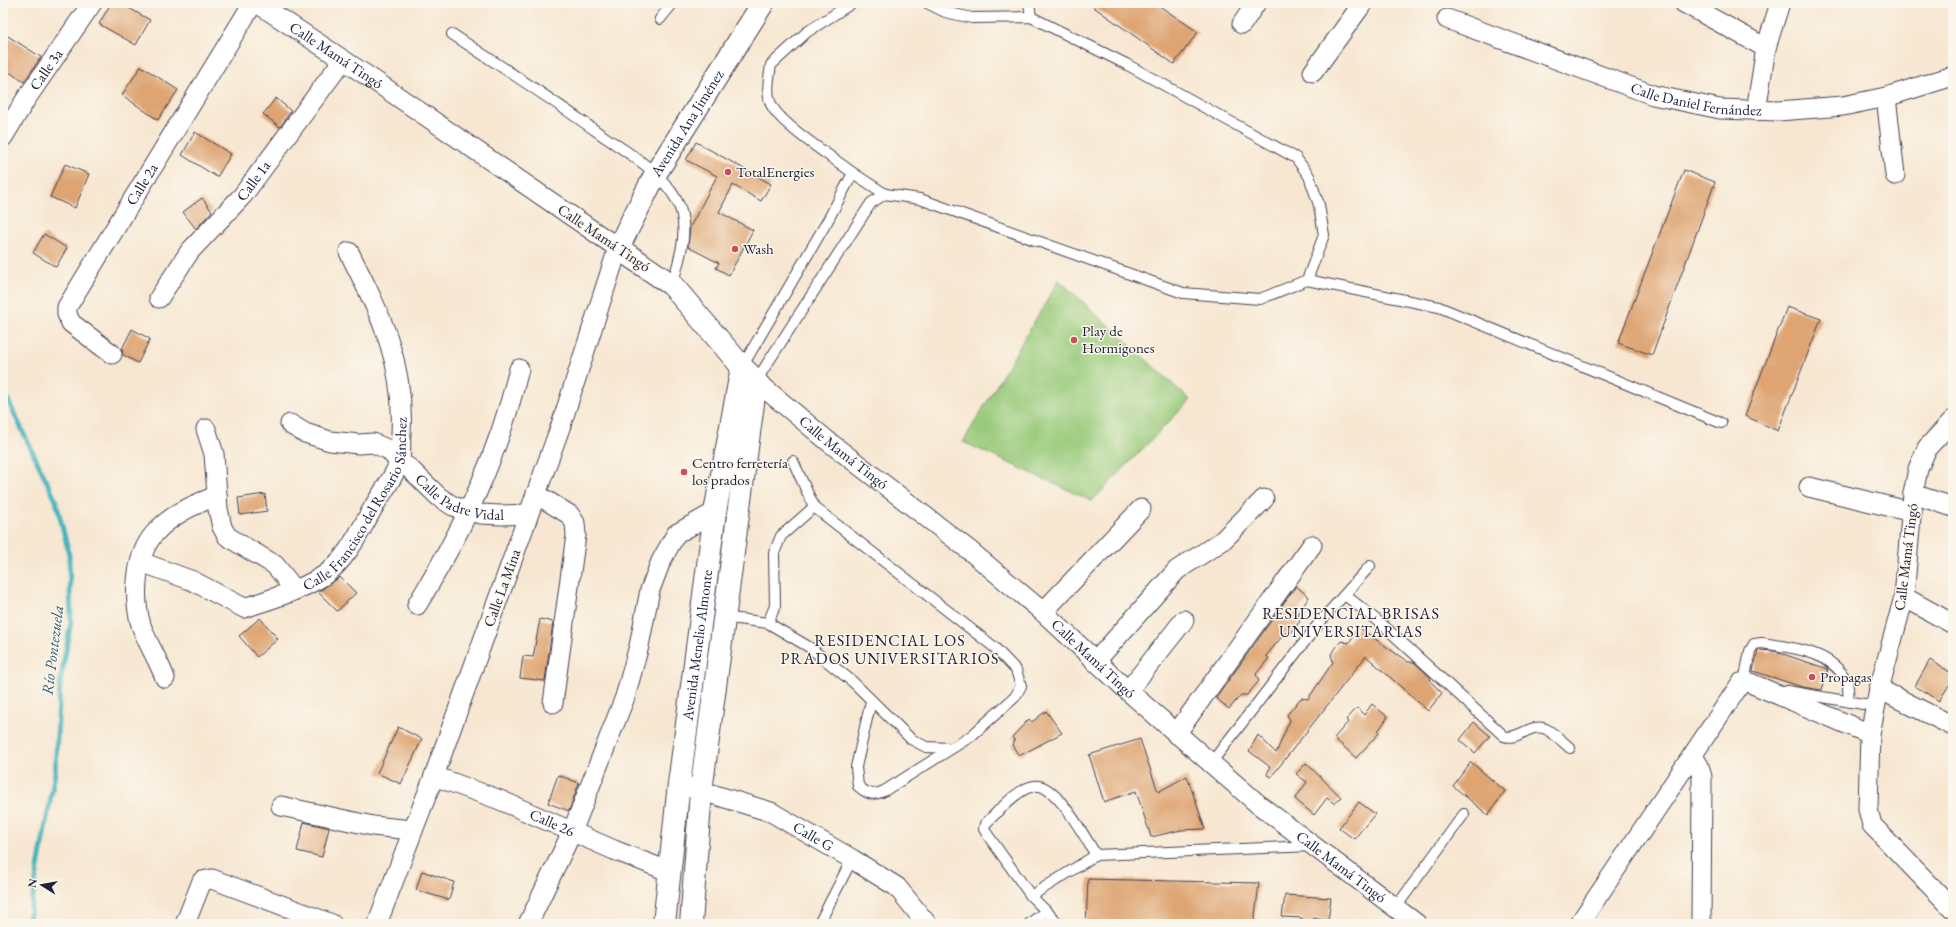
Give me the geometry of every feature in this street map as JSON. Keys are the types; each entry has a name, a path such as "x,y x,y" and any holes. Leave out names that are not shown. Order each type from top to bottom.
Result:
{"street":[{"name":"Calle 3a","path":"3,137 26,99 92,3"},
{"name":"Calle 2a","path":"112,354 71,323 67,314 67,307 253,3"},
{"name":"Calle Mamá Tingó","path":"257,3 672,285 749,374 829,442 969,550 1043,612 1095,662 1258,804 1417,924"},
{"name":"Avenida Ana Jiménez","path":"618,248 656,173 763,3"},
{"path":"1242,24 1256,3"},
{"path":"1313,72 1364,3"},
{"path":"1684,3 1766,48"},
{"path":"1756,111 1766,48 1780,3"},
{"name":"Calle Daniel Fernández","path":"1447,19 1654,95 1701,106 1756,111 1843,106 1886,97 1953,76"},
{"name":"Calle 1a","path":"159,298 190,251 243,195 343,60"},
{"path":"1886,97 1895,175"},
{"name":"Calle La Mina","path":"377,924 434,776 561,425 618,248"},
{"name":"Calle Francisco del Rosario Sánchez","path":"141,562 192,581 244,608 295,590 323,575 337,563 357,536 399,462 402,411 400,386 391,345 349,252"},
{"path":"417,605 445,558 480,489 506,421 519,369"},
{"name":"Avenida Menelio Almonte","path":"664,924 668,871 715,512 749,374"},
{"name":"Avenida Menelio Almonte","path":"691,924 701,791 723,616 749,374"},
{"name":"Calle Mamá Tingó","path":"1953,420 1927,448 1918,469 1912,503 1904,597 1877,698 1870,734 1868,809 1872,825 1953,909"},
{"name":"Calle Padre Vidal","path":"290,424 305,433 330,441 360,444 373,443 389,450 399,462 418,474 439,497 454,506 480,514 528,514"},
{"path":"206,429 214,454 217,496 222,528 227,536 275,565 295,590"},
{"path":"1809,487 1912,503 1953,507"},
{"path":"536,494 570,516 575,524 576,535 554,703"},
{"path":"165,678 141,624 136,604 136,581 143,553 154,534 171,519 195,504 217,496"},
{"path":"1095,662 1176,570 1222,541 1264,499"},
{"path":"1043,612 1141,509"},
{"path":"528,924 572,832 625,697 639,646 650,590 661,561 676,534 715,512"},
{"path":"1176,734 1312,545"},
{"path":"1904,597 1953,624"},
{"path":"1128,691 1184,620"},
{"path":"1579,924 1741,683 1752,684 1870,734"},
{"path":"1877,698 1953,726"},
{"path":"1693,756 1699,766 1702,777 1701,924"},
{"name":"Calle 26","path":"434,776 500,800 572,832 668,871"},
{"name":"Calle G","path":"679,784 771,812 897,887 927,924"},
{"path":"281,806 372,826 412,830"},
{"path":"185,924 202,881 212,878 332,924"}],"lane":[{"path":"660,19 673,3"},
{"path":"852,3 808,32 771,65 768,86 773,107 790,126 852,173 885,194 920,199 1183,293 1260,298 1307,280 1438,307 1721,423"},
{"path":"926,3 945,12 972,18 1031,17 1126,64 1296,158 1309,176 1319,205 1324,235 1307,280"},
{"path":"1029,3 1031,17"},
{"path":"452,34 550,98 656,173 676,200 683,219 682,249 672,285"},
{"path":"749,374 852,173"},
{"path":"749,374 871,203 885,194"},
{"path":"793,461 814,507 994,647 1016,670 1021,686 1015,697 970,737 884,791 872,795 865,792 858,786 856,767 871,702"},
{"path":"768,623 775,606 774,553 781,536 814,507"},
{"path":"1211,763 1320,622 1370,566"},
{"path":"1345,595 1384,626 1504,736 1512,737 1525,731 1541,727 1546,729 1570,748"},
{"path":"723,616 768,623 809,647 853,682 871,702 911,739 926,747 951,748"},
{"path":"1849,702 1846,680 1832,663 1812,652 1762,642 1754,644 1750,651 1752,684 1849,702 1877,698"},
{"path":"1059,924 1031,896 984,829 985,824 1020,792 1033,786 1041,786 1062,802 1096,855"},
{"path":"1396,907 1464,814"},
{"path":"1031,896 1096,855 1315,846"},
{"path":"820,924 852,859"},
{"path":"1029,924 1046,911"}],"green space":[{"name":"Play de Hormigones","path":"1059,280 1190,400 1092,501 963,442"}],"building":[{"path":"111,3 120,3 150,20 136,45 99,24"},
{"path":"1088,3 1155,3 1198,32 1174,64"},
{"path":"3,33 41,57 24,82 3,68"},
{"path":"141,66 178,90 158,120 122,95"},
{"path":"276,98 291,111 280,127 263,114"},
{"path":"195,132 231,154 217,177 182,155"},
{"path":"696,142 771,184 761,201 733,185 719,212 753,230 729,275 716,268 719,263 688,247 690,227 717,176 686,160"},
{"path":"65,164 89,174 75,208 50,197"},
{"path":"1684,170 1715,182 1652,355 1618,343"},
{"path":"202,198 212,211 196,229 183,212"},
{"path":"44,234 67,248 56,267 33,253"},
{"path":"1787,307 1821,319 1778,431 1745,416"},
{"path":"132,329 150,339 138,363 123,355 122,349"},
{"path":"265,494 267,511 240,515 238,498"},
{"path":"340,577 356,593 337,611 318,592"},
{"path":"1296,586 1309,597 1298,614 1300,621 1291,633 1285,633 1266,656 1269,658 1256,674 1259,681 1247,695 1241,695 1229,709 1216,698"},
{"path":"260,618 278,639 257,657 239,636"},
{"path":"540,619 553,622 545,681 520,678 523,656 533,657"},
{"path":"1358,627 1408,662 1414,662 1430,677 1431,682 1442,693 1428,711 1366,656 1271,777 1267,775 1270,767 1249,751 1258,735 1276,753 1290,720 1287,715 1301,698 1308,699 1333,662 1331,654 1341,641 1349,643"},
{"path":"1758,650 1774,651 1828,669 1822,690 1802,687 1753,671"},
{"path":"1930,660 1953,674 1953,679 1939,701 1915,686"},
{"path":"1372,704 1388,717 1378,731 1379,733 1356,758 1334,738 1348,722 1346,720 1357,708 1364,715"},
{"path":"1046,711 1062,733 1019,756 1012,745 1015,741 1012,737 1029,719 1032,722"},
{"path":"1474,722 1490,736 1475,753 1460,740"},
{"path":"398,727 422,739 401,784 377,773"},
{"path":"1140,739 1158,792 1187,776 1205,829 1181,830 1151,837 1136,791 1104,802 1089,755"},
{"path":"1471,762 1505,791 1488,815 1453,786"},
{"path":"1306,763 1341,797 1335,804 1327,798 1314,815 1295,799 1307,782 1296,774"},
{"path":"558,775 579,783 569,811 548,803"},
{"path":"1359,802 1375,814 1354,839 1339,828"},
{"path":"304,822 329,828 322,857 297,851"},
{"path":"422,871 454,882 449,900 416,890"},
{"path":"1088,879 1259,883 1254,924 1086,924"},
{"path":"1285,895 1331,898 1328,921 1314,918 1314,924 1303,924 1302,918 1282,917"}],"waterway":[{"name":"Río Pontezuela","path":"3,390 56,501 69,554 71,622 60,683 55,773 28,924"}],"place":[{"name":"TotalEnergies","path":"728,172"},
{"name":"Wash","path":"735,249"},
{"name":"Play de Hormigones","path":"1074,340"},
{"name":"Centro ferretería los prados","path":"684,472"},
{"name":"Propagas","path":"1812,677"}],"district":[{"name":"RESIDENCIAL BRISAS UNIVERSITARIAS","path":"1351,622"},
{"name":"RESIDENCIAL LOS PRADOS UNIVERSITARIOS","path":"890,649"}]}
